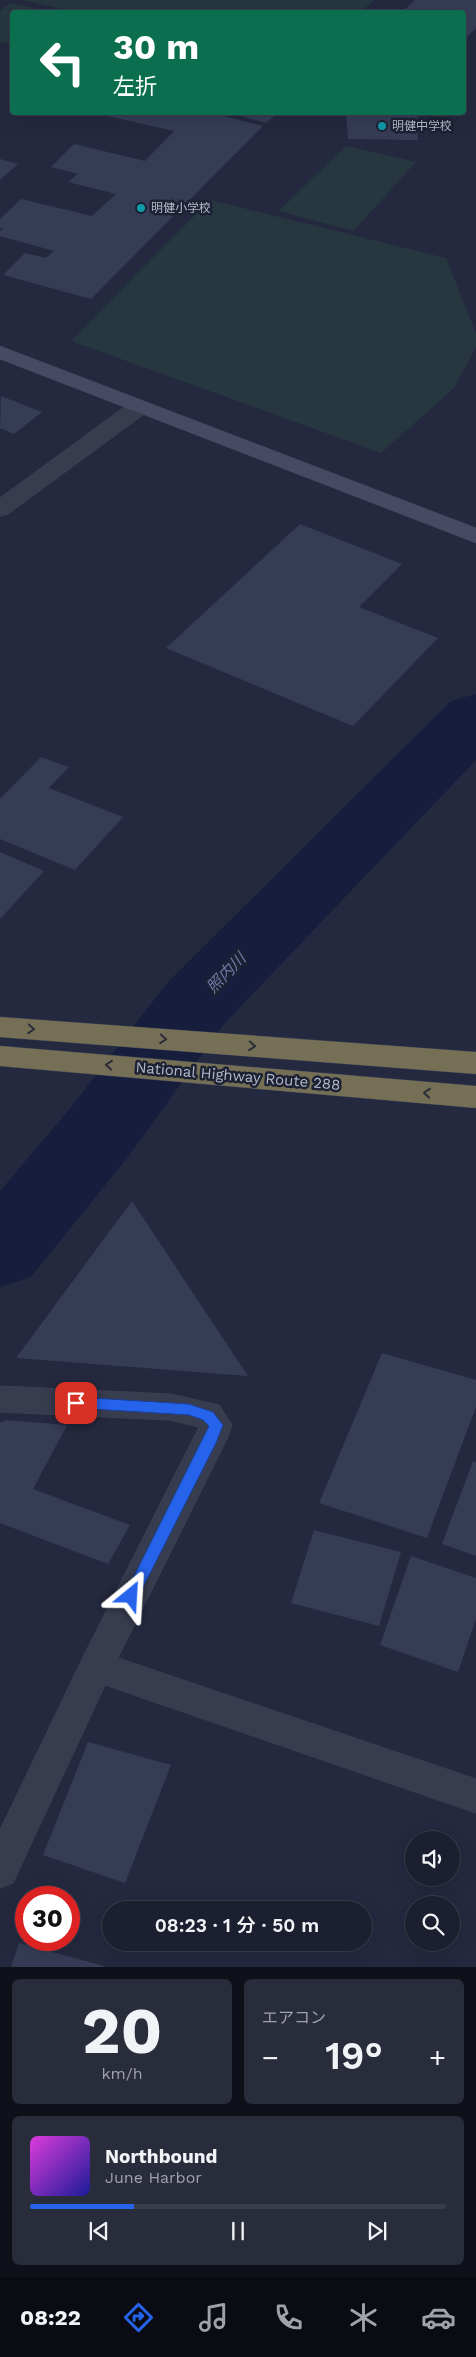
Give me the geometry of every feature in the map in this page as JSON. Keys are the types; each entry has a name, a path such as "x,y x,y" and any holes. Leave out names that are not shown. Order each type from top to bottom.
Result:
{"highway":[{"name":"National Highway Route 288","path":"0,1027 476,1063"},
{"name":"National Highway Route 288","path":"0,1056 193,1071 476,1097"}],"street":[{"path":"0,352 476,536"},
{"path":"0,509 139,407"},
{"path":"0,1399 170,1407 208,1416 216,1425 212,1439 96,1666 0,1870"},
{"path":"96,1666 476,1796"}],"shaded area":[{"path":"22,0 374,0 363,10 64,10"},
{"path":"10,3 43,10 10,10 10,44 0,42 0,11"},
{"path":"346,146 416,162 353,231 279,211"},
{"path":"210,200 446,258 476,333 476,347 454,388 381,453 71,341"}],"building":[{"path":"415,0 476,0 476,28 466,37 466,10 404,10"},
{"name":"明健小学校","path":"220,115 263,126 91,299 3,275 25,253 46,258 54,251 0,236 0,231 3,228 0,228 0,219 21,199 92,216 116,194 68,182 78,174 51,167 74,144 145,161 174,131 107,116"},
{"path":"238,115 275,115 266,123"},
{"name":"明健中学校","path":"346,115 417,115 418,140 348,139"},
{"path":"0,159 18,164 0,180"},
{"path":"1,396 42,412 14,434 0,428"},
{"path":"300,524 402,564 359,607 438,638 353,726 166,648"},
{"path":"41,757 69,767 49,788 123,817 75,870 0,839 0,799"},
{"path":"0,852 44,871 0,919"},
{"path":"132,1201 248,1376 16,1358"},
{"path":"382,1353 476,1380 476,1407 427,1538 319,1503"},
{"path":"6,1420 67,1425 33,1489 130,1525 108,1564 0,1523 0,1423"},
{"path":"473,1461 476,1462 476,1556 442,1544"},
{"path":"314,1530 401,1552 379,1626 291,1603"},
{"path":"411,1556 476,1578 476,1619 458,1672 380,1645"},
{"path":"88,1742 171,1765 125,1883 43,1855"},
{"path":"16,1951 49,1951 104,1966 104,1967 11,1967"}],"waterway":[{"name":"照内川","path":"0,1252 98,1134 196,1003 476,717"}],"place":[{"name":"明健中学校","path":"382,126"},
{"name":"明健小学校","path":"141,208"}],"route":[{"path":"76,1403 170,1407 208,1416 216,1425 212,1439 131,1596"}]}
